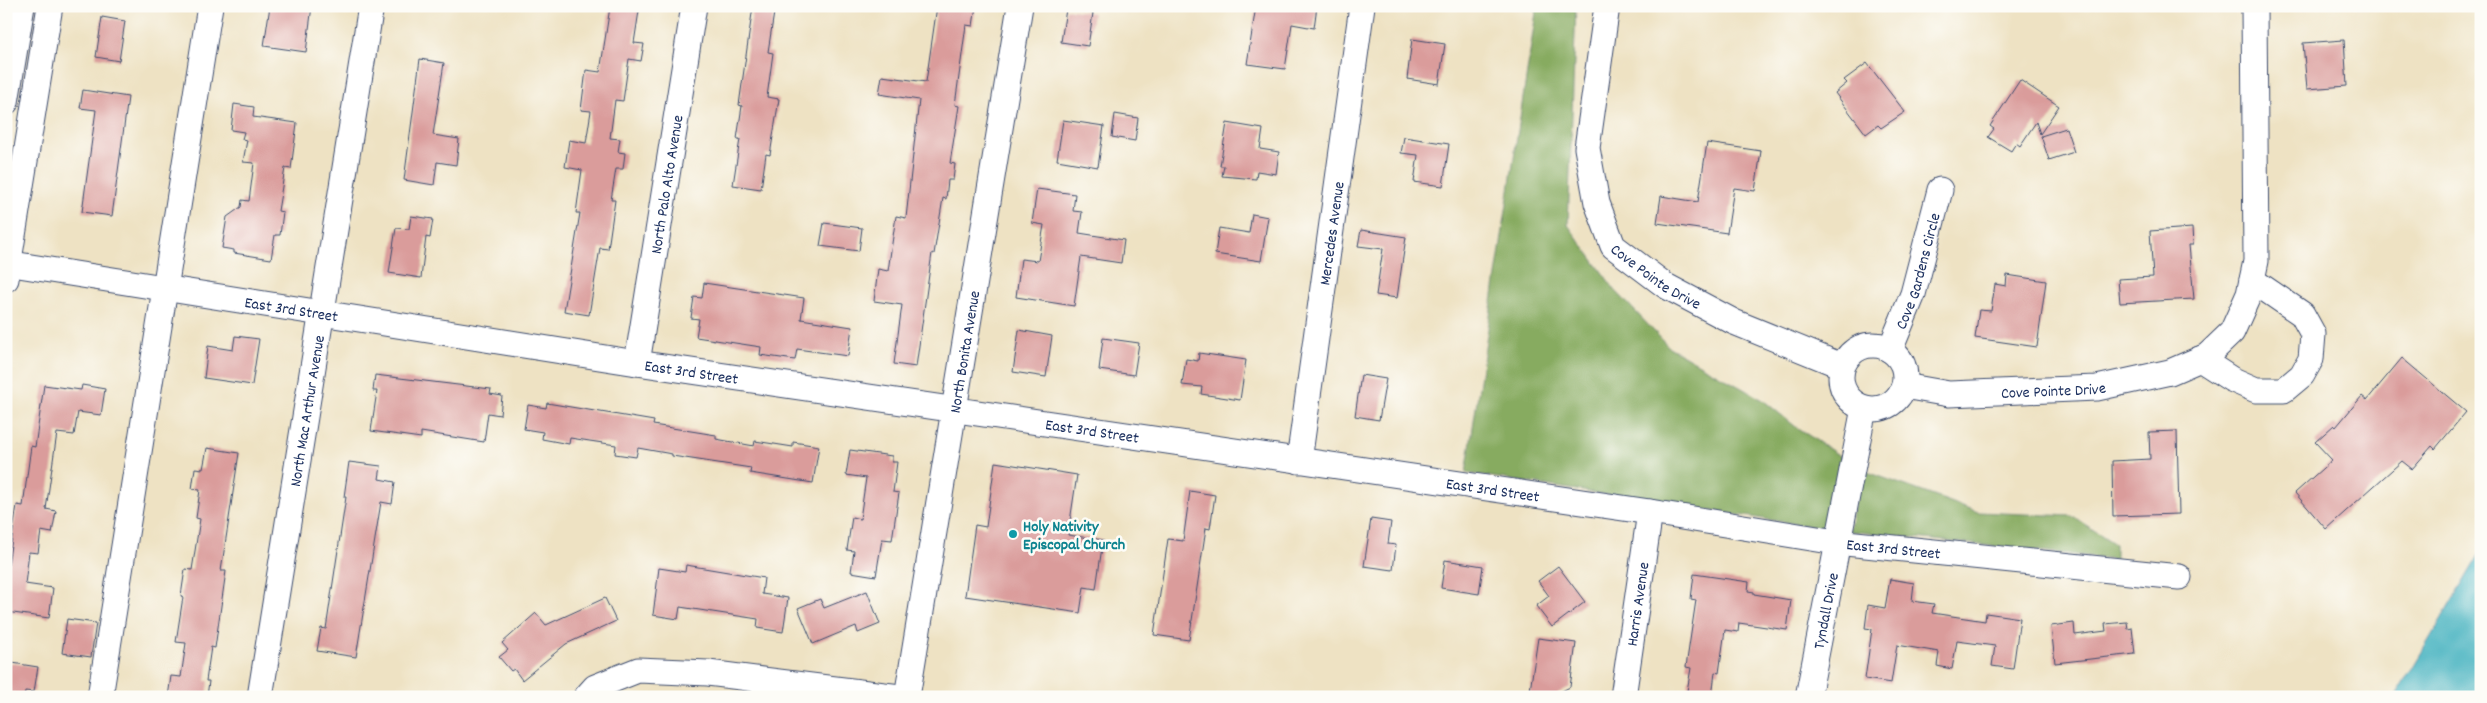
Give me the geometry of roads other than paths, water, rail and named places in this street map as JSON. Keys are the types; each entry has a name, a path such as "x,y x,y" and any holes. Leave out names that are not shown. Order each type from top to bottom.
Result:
{"street":[{"path":"6,102 22,6"},
{"path":"7,268 50,6"},
{"path":"100,697 210,6"},
{"name":"North Mac Arthur Avenue","path":"260,697 371,6"},
{"name":"North Palo Alto Avenue","path":"637,363 694,6"},
{"name":"North Bonita Avenue","path":"907,697 1020,6"},
{"name":"Mercedes Avenue","path":"1299,461 1362,6"},
{"name":"Cove Pointe Drive","path":"1607,6 1587,148 1597,203 1613,246 1666,286 1734,322 1842,366"},
{"name":"Cove Pointe Drive","path":"1904,386 1948,394 2097,388 2170,372 2207,356 2232,332 2249,294 2256,261 2254,6"},
{"name":"Cove Gardens Circle","path":"1890,350 1913,294 1940,190"},
{"name":"East 3rd Street","path":"7,268 165,288 637,363 1650,512 1836,542 2179,577"},
{"path":"2200,359 2231,379 2256,390 2284,390 2302,376 2311,359 2313,334 2302,314 2252,280"},
{"path":"1875,344 1890,350 1902,361 1905,372 1904,386 1894,401 1884,407 1864,408 1847,396 1842,387 1842,366 1847,357 1864,345 1875,344"},
{"name":"Tyndall Drive","path":"1808,697 1836,542 1864,408"},
{"name":"Harris Avenue","path":"1623,697 1650,512"},
{"path":"586,697 595,687 638,670 708,673 900,697"}],"water":[{"path":"2481,552 2481,697 2395,697"}],"place":[{"name":"Holy Nativity Episcopal Church","path":"1013,534"}]}
